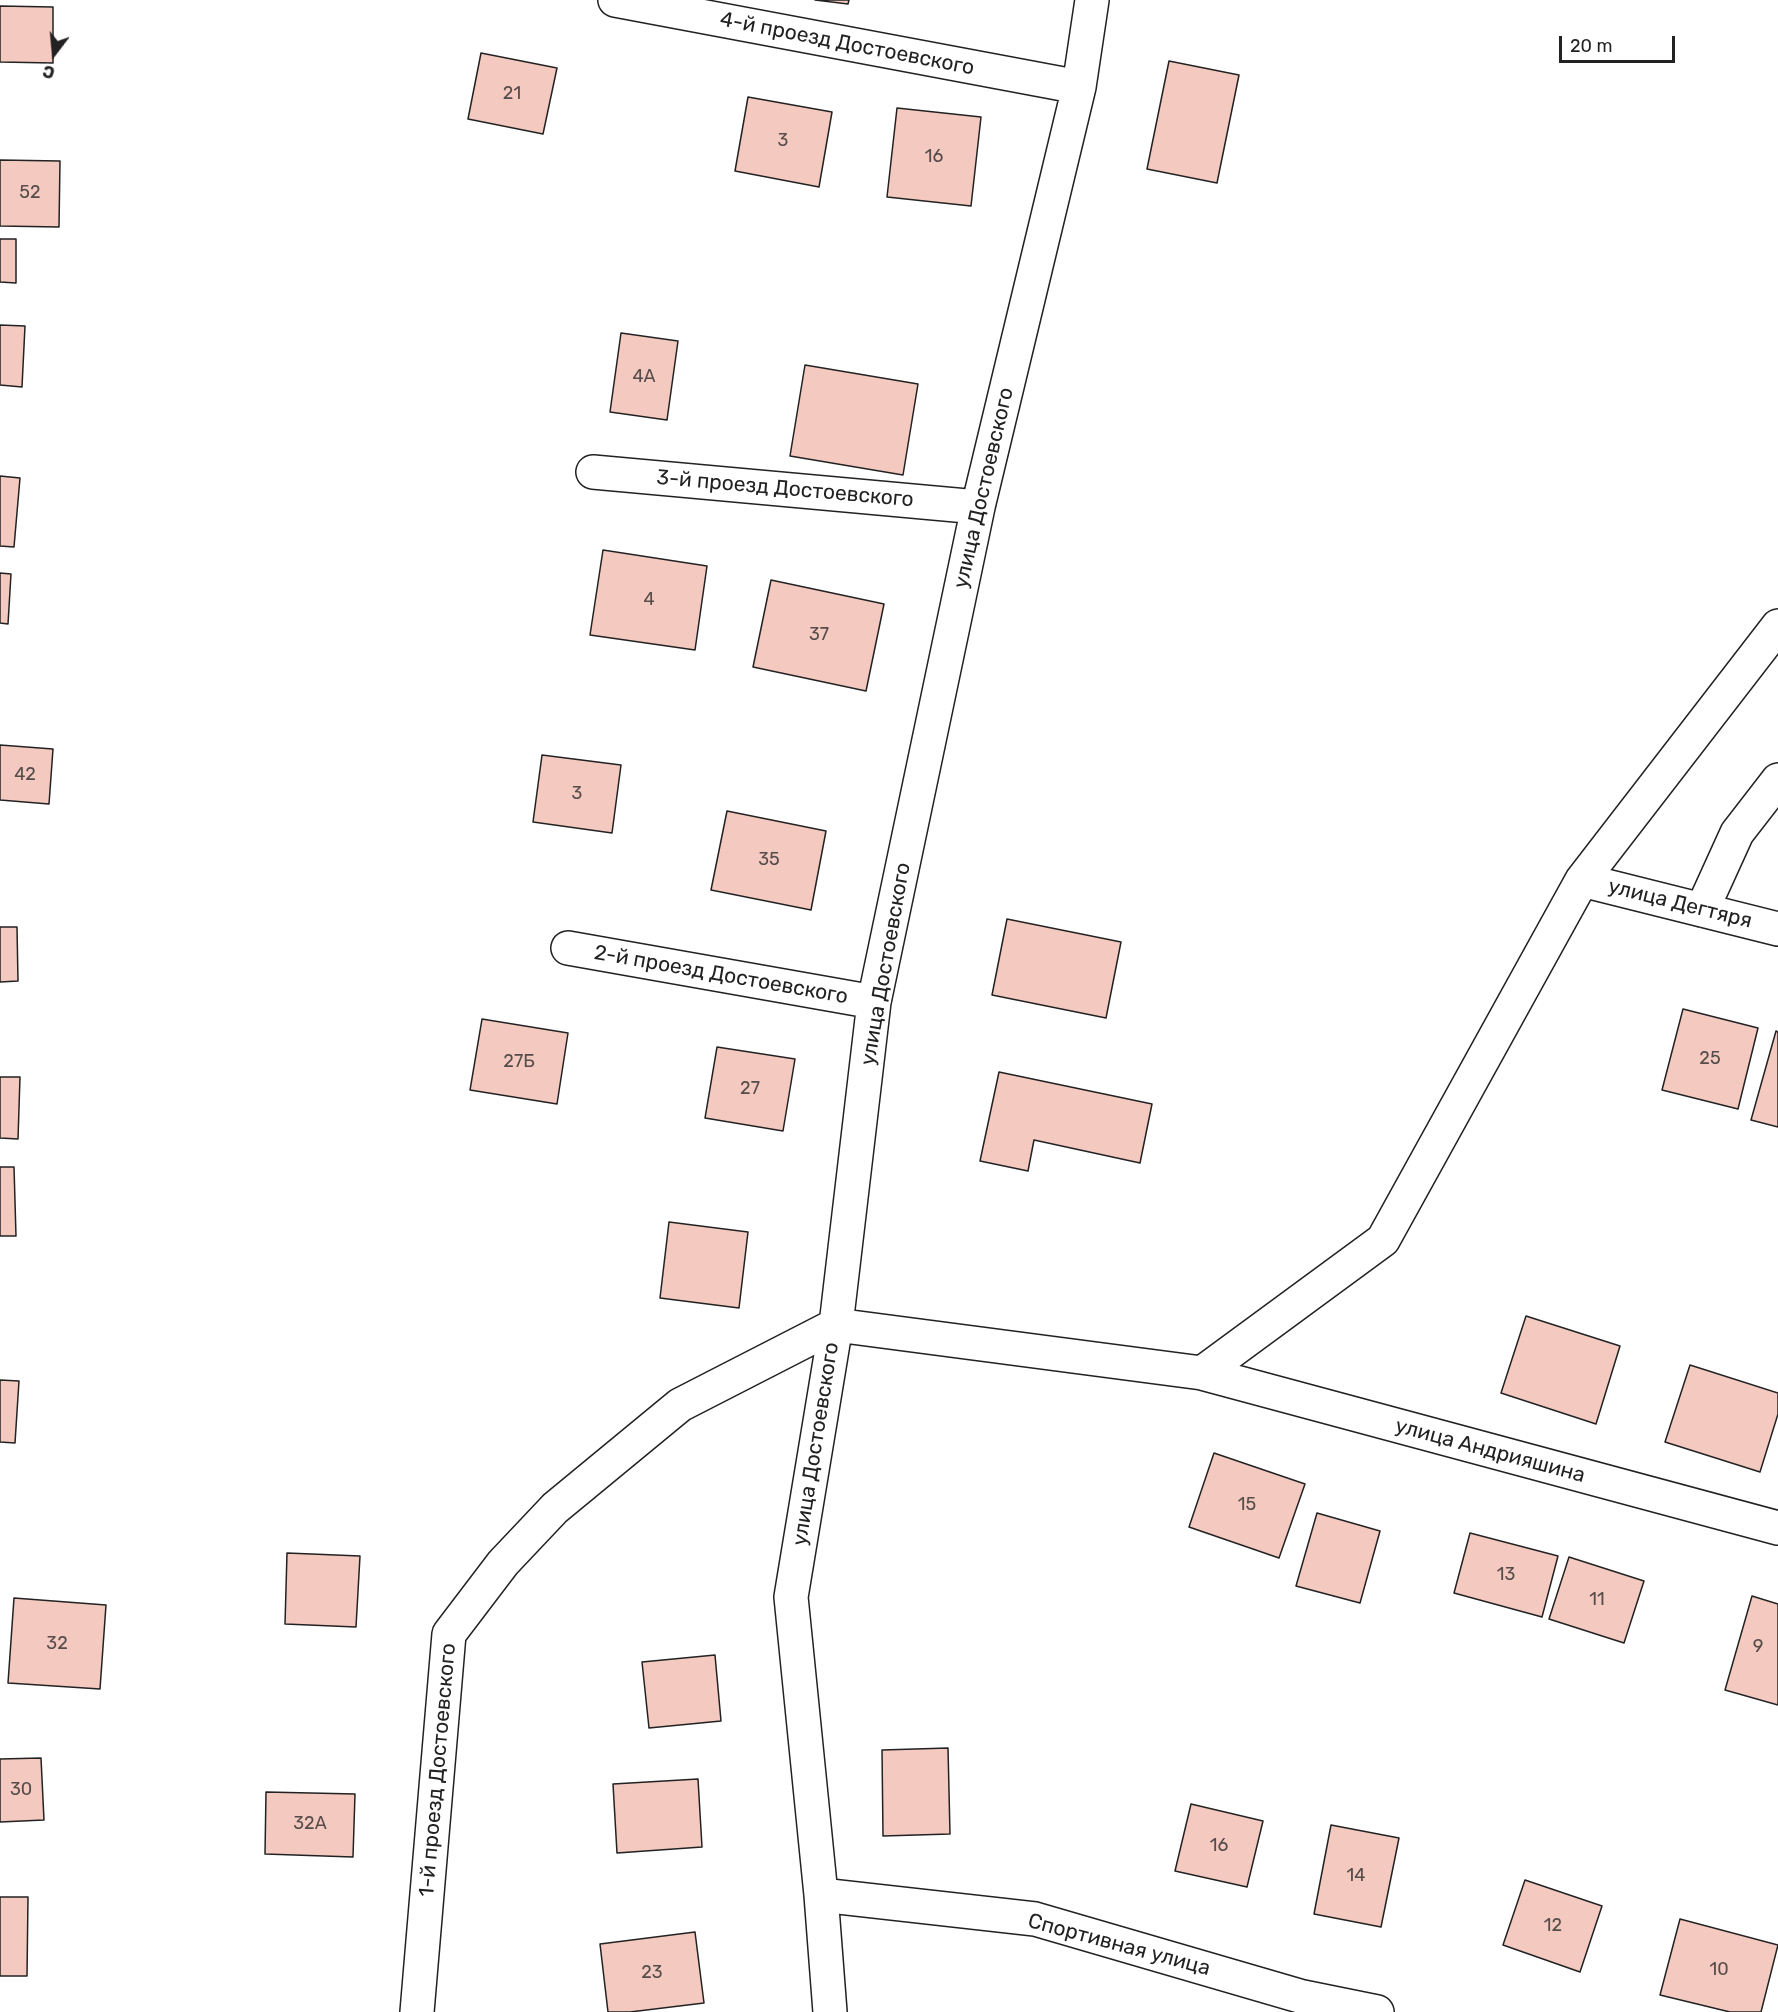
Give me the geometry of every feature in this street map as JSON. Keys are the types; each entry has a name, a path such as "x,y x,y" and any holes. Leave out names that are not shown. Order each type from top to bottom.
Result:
{"street":[{"name":"4-й проезд Достоевского","path":"615,0 1079,87"},
{"name":"улица Достоевского","path":"830,2012 821,1895 790,1597 836,1325 874,1002 978,507 1079,87 1092,0"},
{"name":"3-й проезд Достоевского","path":"592,472 978,507"},
{"path":"1202,1373 1383,1240 1582,879 1778,626"},
{"path":"1702,910 1737,833 1778,780"},
{"name":"улица Дегтяря","path":"1582,879 1778,929"},
{"name":"2-й проезд Достоевского","path":"568,948 874,1002"},
{"name":"улица Андрияшина","path":"836,1325 1202,1373 1778,1528"},
{"name":"1-й проезд Достоевского","path":"417,2012 449,1634 503,1563 555,1508 680,1405 836,1325"},
{"path":"821,1895 842,2012"},
{"name":"Спортивная улица","path":"821,1895 1035,1919 1306,2004 1377,2012"}],"building":[{"path":"815,0 849,0 848,4"},
{"path":"0,6 53,7 53,63 0,62"},
{"path":"481,53 557,68 543,134 468,119"},
{"path":"1169,61 1239,75 1217,183 1147,169"},
{"path":"748,97 832,112 819,187 735,171"},
{"path":"897,108 981,117 971,206 887,197"},
{"path":"0,160 60,161 59,227 0,226"},
{"path":"0,239 16,239 16,283 0,282"},
{"path":"0,325 25,326 22,387 0,385"},
{"path":"621,333 678,341 667,420 610,412"},
{"path":"805,365 918,384 903,475 790,456"},
{"path":"0,476 20,478 14,547 0,546"},
{"path":"603,550 707,566 695,650 590,635"},
{"path":"0,573 11,574 8,624 0,623"},
{"path":"771,580 884,604 866,691 753,667"},
{"path":"0,745 53,749 49,804 0,800"},
{"path":"542,755 621,765 612,833 533,822"},
{"path":"727,811 826,831 811,910 711,890"},
{"path":"1007,919 1121,942 1106,1018 992,995"},
{"path":"0,927 17,927 18,981 0,982"},
{"path":"1683,1009 1758,1028 1738,1109 1662,1090"},
{"path":"482,1019 568,1033 557,1104 470,1090"},
{"path":"1776,1031 1778,1032 1778,1127 1751,1120"},
{"path":"717,1047 795,1059 783,1131 705,1118"},
{"path":"999,1072 1152,1104 1140,1163 1034,1140 1028,1171 980,1161"},
{"path":"0,1077 20,1077 18,1139 0,1138"},
{"path":"0,1167 14,1167 16,1236 0,1236"},
{"path":"669,1222 748,1232 739,1308 660,1298"},
{"path":"1526,1316 1620,1346 1596,1424 1501,1393"},
{"path":"1690,1365 1778,1393 1778,1414 1760,1472 1665,1442"},
{"path":"0,1380 19,1381 15,1443 0,1442"},
{"path":"1214,1453 1305,1484 1279,1558 1189,1527"},
{"path":"1317,1513 1380,1531 1360,1603 1296,1586"},
{"path":"1470,1533 1558,1556 1542,1617 1454,1593"},
{"path":"287,1553 360,1556 356,1627 285,1624"},
{"path":"1569,1557 1644,1581 1624,1643 1549,1619"},
{"path":"1752,1596 1778,1604 1778,1705 1725,1690"},
{"path":"14,1598 106,1605 100,1689 8,1683"},
{"path":"715,1655 721,1721 649,1728 642,1662"},
{"path":"948,1748 950,1834 883,1836 882,1750"},
{"path":"41,1758 44,1820 0,1822 0,1759"},
{"path":"698,1779 702,1847 617,1853 613,1784"},
{"path":"266,1792 355,1794 353,1857 265,1854"},
{"path":"1191,1804 1263,1821 1247,1887 1175,1871"},
{"path":"1331,1825 1399,1838 1381,1927 1314,1914"},
{"path":"1525,1880 1602,1906 1580,1972 1503,1945"},
{"path":"0,1897 28,1897 27,1976 0,1976"},
{"path":"1680,1919 1778,1945 1761,2012 1730,2012 1660,1995"},
{"path":"695,1932 704,2003 630,2012 608,2012 600,1944"}]}
